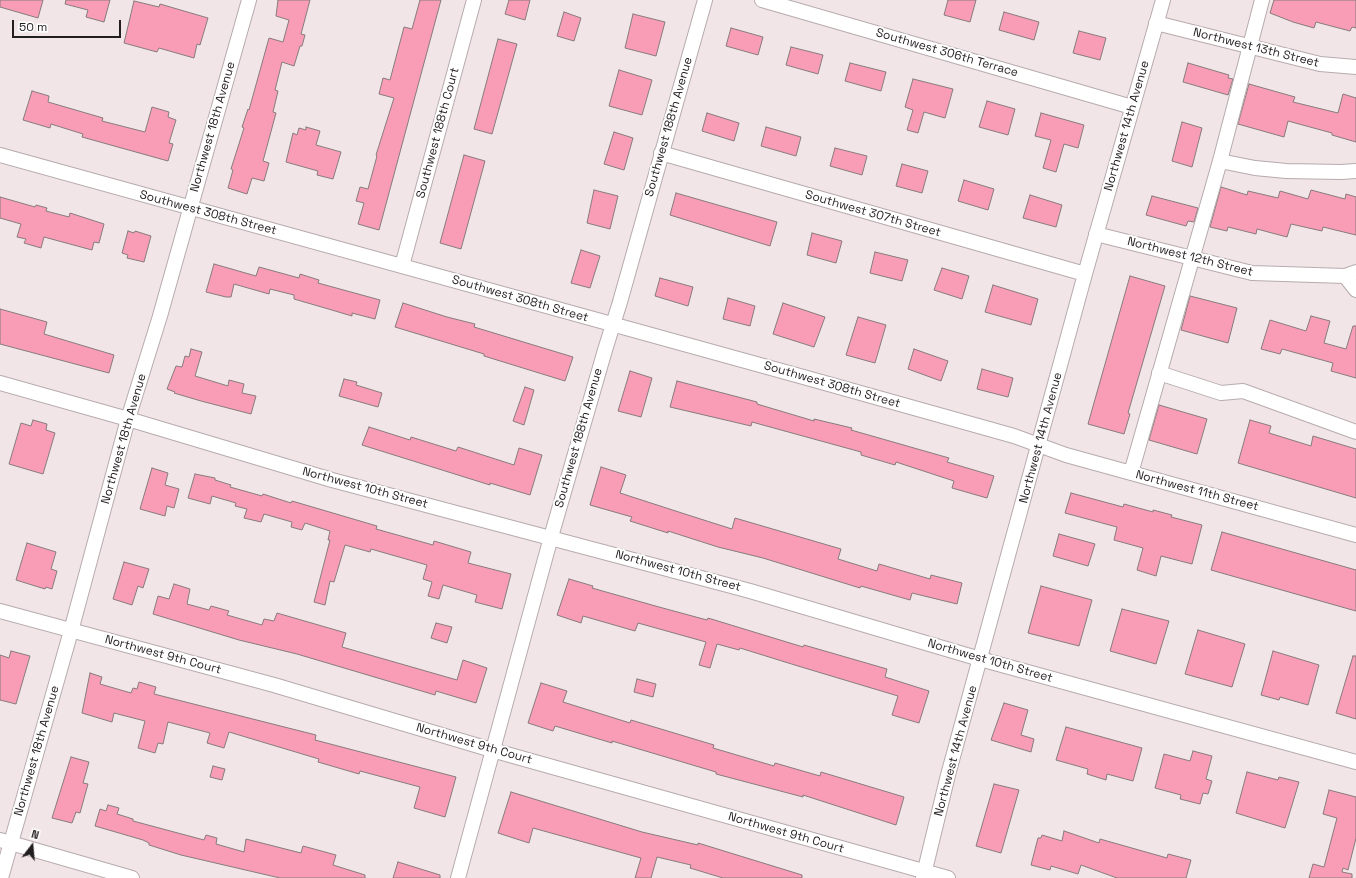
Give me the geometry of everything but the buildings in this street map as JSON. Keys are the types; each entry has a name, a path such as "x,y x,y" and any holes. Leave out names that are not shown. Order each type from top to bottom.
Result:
{"street":[{"name":"Northwest 18th Avenue","path":"1,878 5,842 71,631 128,419 160,316 189,208 249,0"},
{"name":"Southwest 188th Court","path":"402,266 474,0"},
{"name":"Southwest 188th Avenue","path":"458,878 551,537 705,0"},
{"name":"Southwest 306th Terrace","path":"762,0 1132,107"},
{"name":"Northwest 14th Avenue","path":"924,875 948,775 1096,234 1163,0"},
{"path":"1131,473 1191,258 1220,161 1262,0"},
{"name":"Northwest 13th Street","path":"1156,24 1320,64 1356,67"},
{"name":"Southwest 307th Street","path":"661,153 1085,274"},
{"name":"Southwest 308th Street","path":"0,156 1014,436 1039,445"},
{"path":"1220,161 1255,168 1286,171 1341,172 1356,170"},
{"name":"Northwest 12th Street","path":"1096,234 1252,273 1350,274"},
{"path":"1350,274 1356,290"},
{"path":"1159,373 1221,393 1243,391 1356,432"},
{"name":"Northwest 10th Street","path":"0,383 128,419 332,480 750,591 980,659 1356,762"},
{"name":"Northwest 11th Street","path":"1039,445 1131,473 1356,535"},
{"name":"Northwest 9th Court","path":"0,611 274,685 492,750 924,875 948,878"},
{"path":"5,842 132,878"}]}
